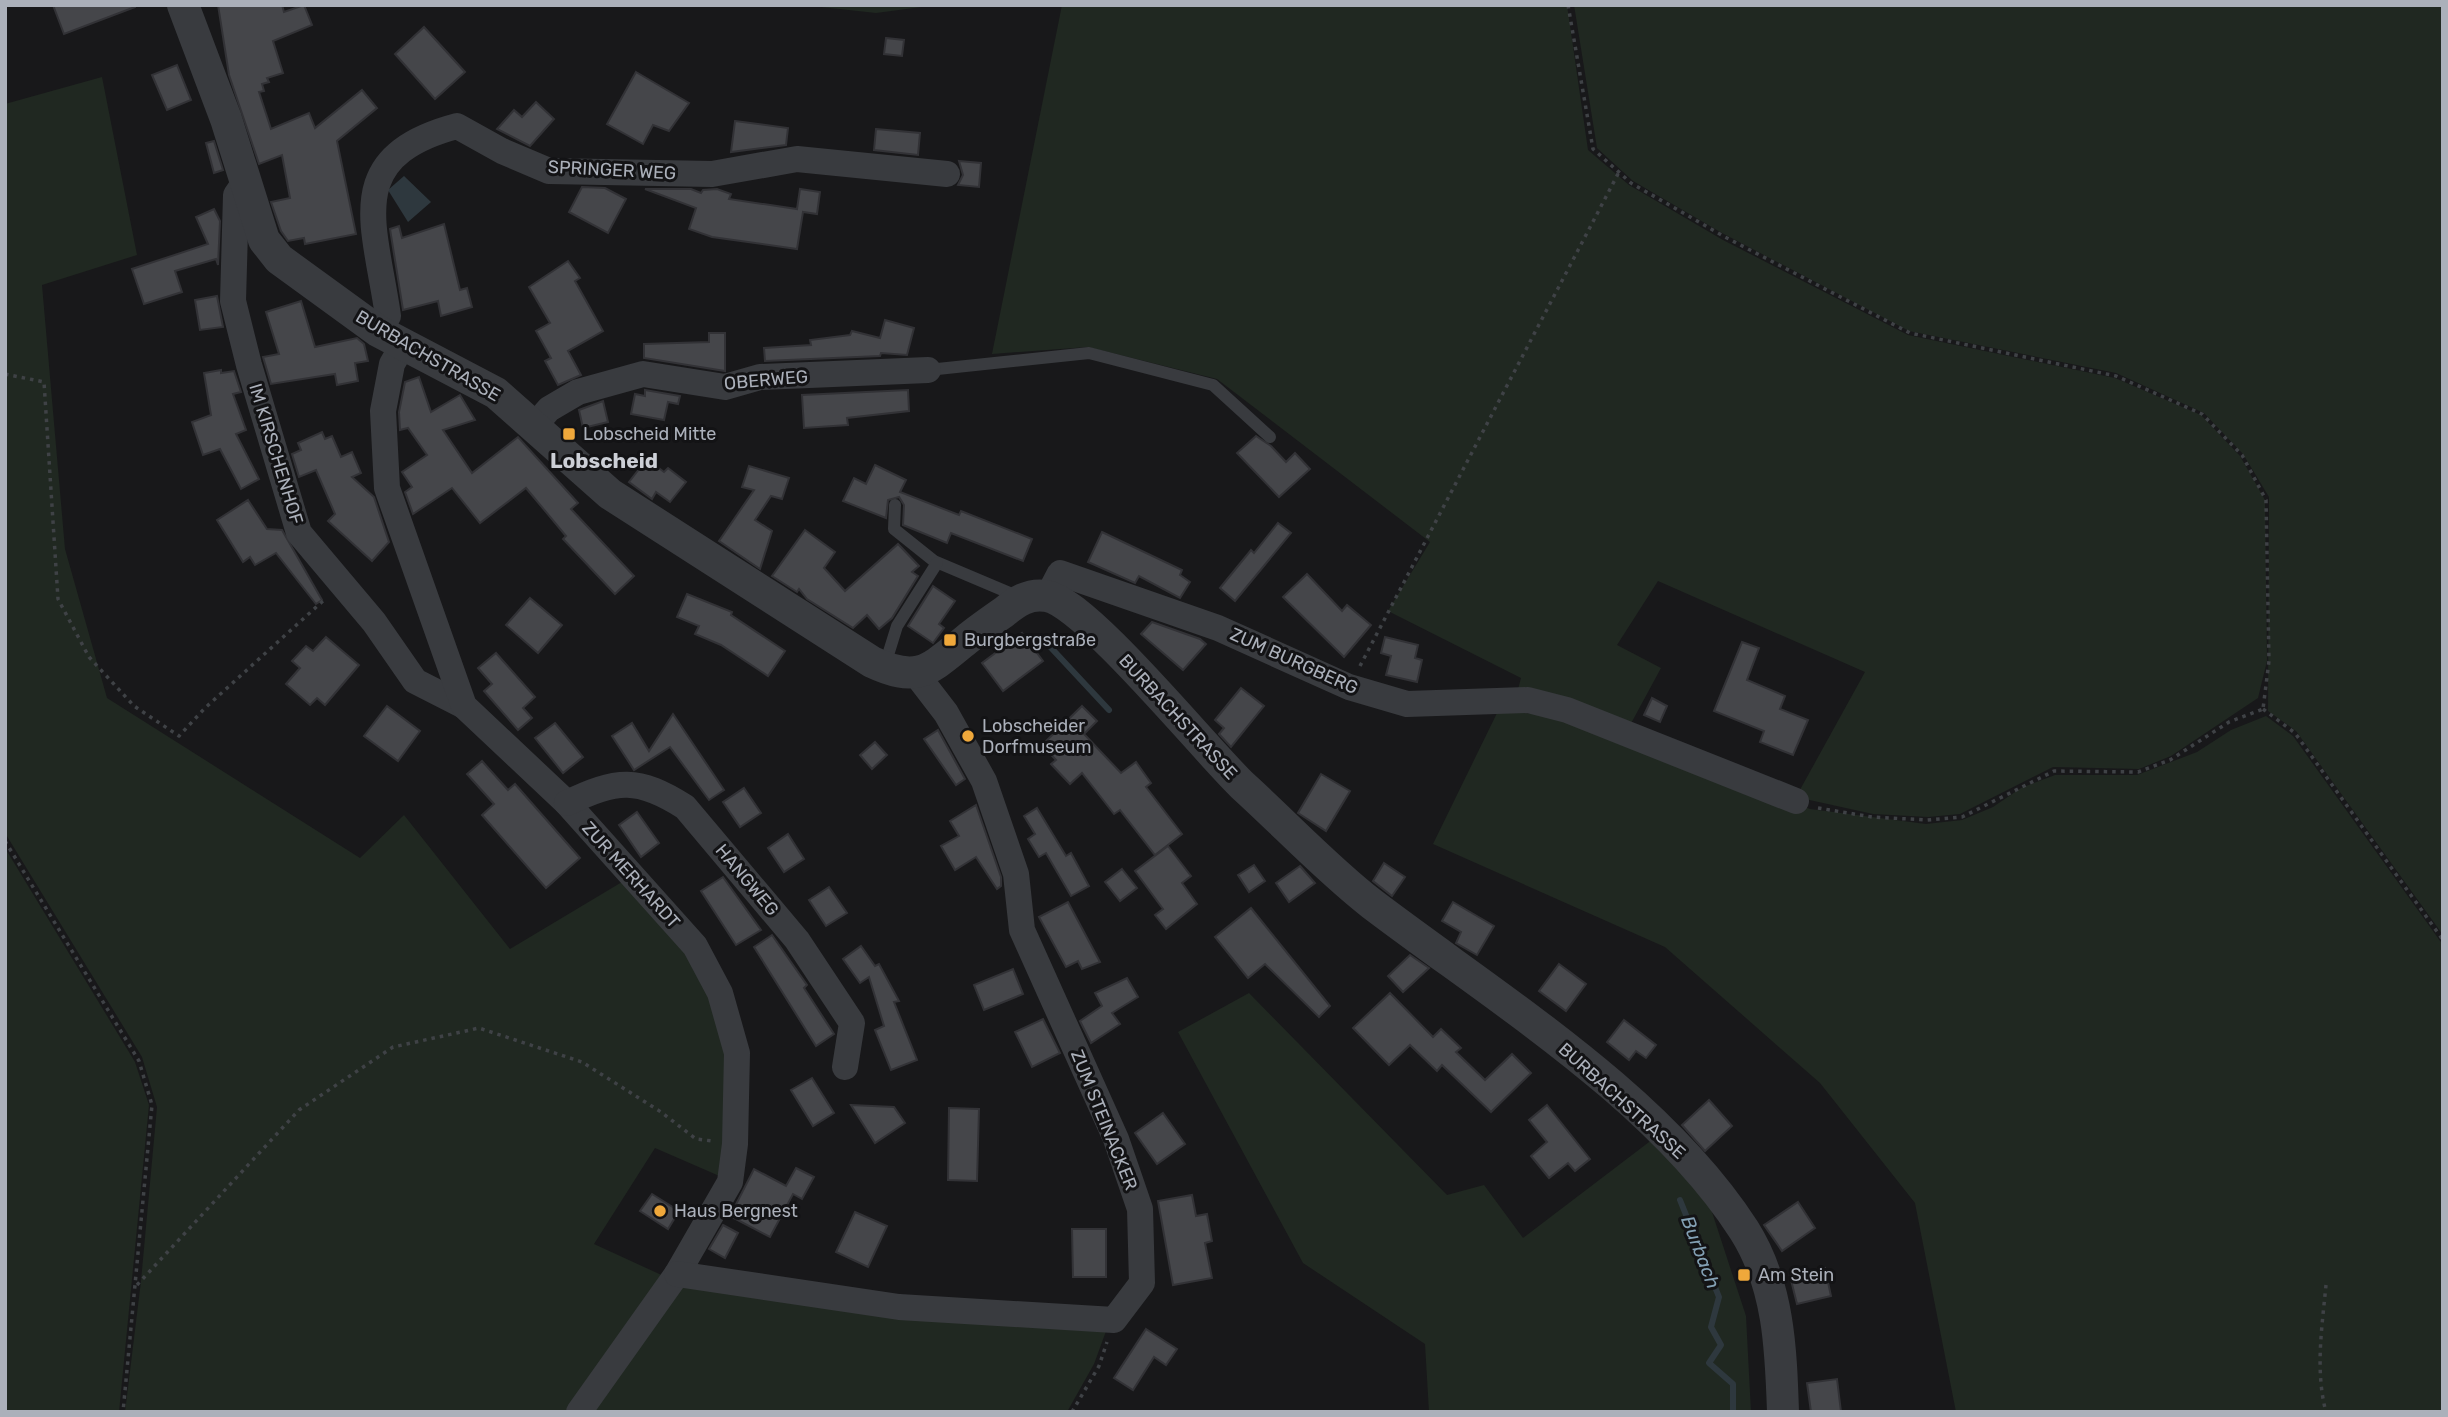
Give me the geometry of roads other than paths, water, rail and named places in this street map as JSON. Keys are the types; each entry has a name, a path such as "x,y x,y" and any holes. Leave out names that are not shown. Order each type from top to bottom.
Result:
{"street":[{"name":"BURBACHSTRASSE","path":"183,5 247,179 264,240 279,258 390,338 496,393 610,494 884,667 895,673 916,674"},
{"name":"SPRINGER WEG","path":"390,338 374,237 374,189 390,158 422,136 457,127 502,151 549,171 712,174 797,159 947,174"},
{"name":"IM KIRSCHENHOF","path":"247,179 236,195 233,301 249,365 299,533 374,622 415,681 464,706"},
{"name":"ZUR MERHARDT","path":"390,338 392,364 383,411 387,488 464,706 567,803 695,946 720,993 737,1053 735,1144 730,1182 677,1273 579,1412"},
{"name":"OBERWEG","path":"535,425 549,409 578,393 643,374 725,387 760,377 928,370"},
{"name":"ZUM BURGBERG","path":"1035,597 1060,573 1218,628 1349,687 1407,704 1528,700 1567,710 1796,801"},
{"name":"BURBACHSTRASSE","path":"1035,597 1070,609 1125,660 1226,770 1368,900 1581,1060 1666,1137 1744,1231 1763,1268 1780,1336 1783,1412"},
{"path":"916,674 938,665 1035,597"},
{"name":"ZUM STEINACKER","path":"677,1273 899,1307 1114,1320 1142,1283 1140,1209 1116,1139 1022,930 1016,874 984,780 946,713 916,674"},
{"name":"HANGWEG","path":"567,803 597,789 634,783 664,793 685,807 797,940 852,1023 845,1068"}],"lane":[{"path":"928,370 1089,353 1213,385 1270,437"},
{"path":"895,505 894,529 937,562 1035,597"},
{"path":"884,667 897,626 937,562"}],"waterway":[{"name":"Burbach","path":"1041,637 1109,710"},
{"name":"Burbach","path":"1680,1200 1719,1297 1711,1327 1721,1345 1709,1363 1733,1384 1733,1412"}],"place":[{"name":"Lobscheid Mitte","path":"569,434"},
{"name":"Burgbergstraße","path":"950,640"},
{"name":"Lobscheider Dorfmuseum","path":"968,736"},
{"name":"Haus Bergnest","path":"660,1211"},
{"name":"Am Stein","path":"1744,1275"}],"district":[{"name":"Lobscheid","path":"604,461"}]}
